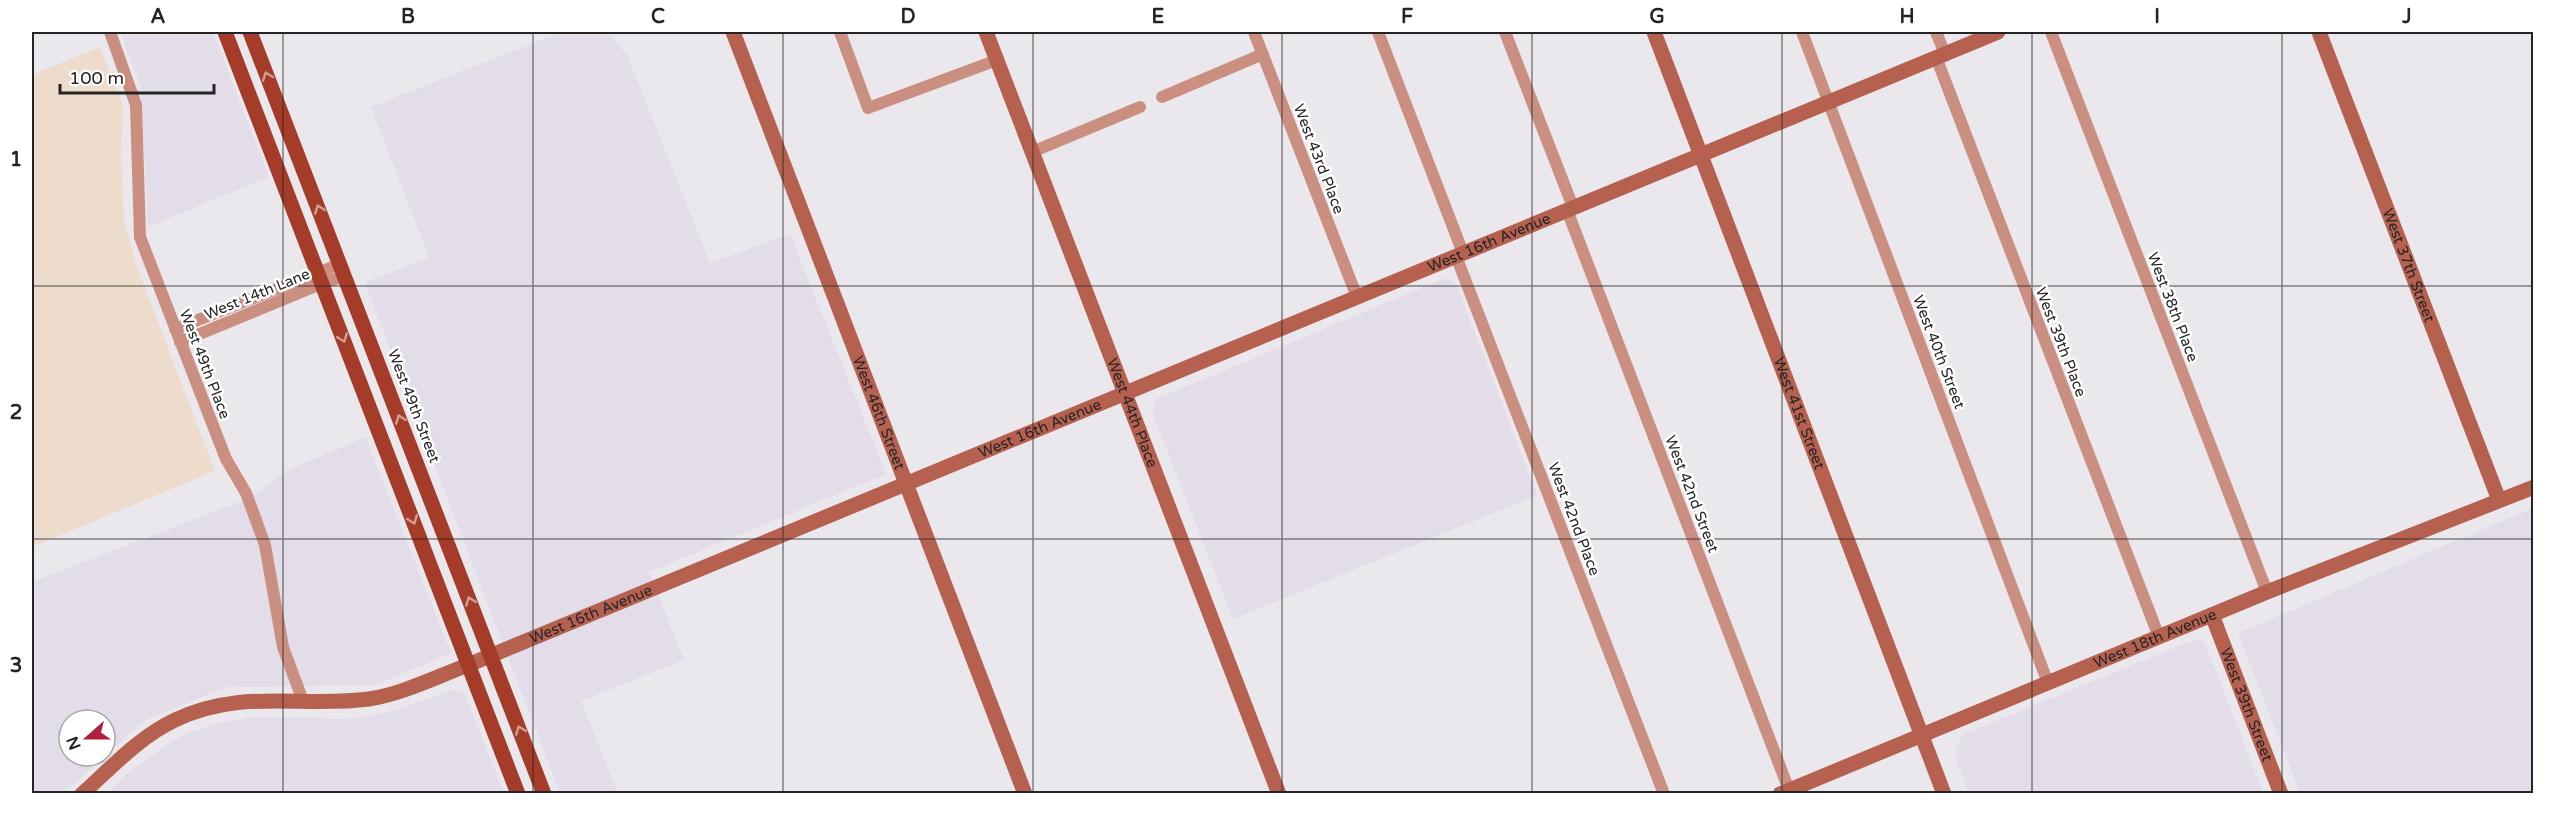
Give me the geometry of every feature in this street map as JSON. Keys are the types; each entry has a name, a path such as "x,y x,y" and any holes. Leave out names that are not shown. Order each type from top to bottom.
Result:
{"main road":[{"path":"225,32 518,794"},
{"name":"West 49th Street","path":"250,32 544,794"}],"street":[{"name":"West 49th Place","path":"110,32 136,105 140,237 226,459 246,493 265,545 283,647 303,701"},
{"name":"West 46th Street","path":"733,32 1025,794"},
{"path":"840,32 868,108 997,60"},
{"name":"West 44th Place","path":"986,32 1279,794"},
{"name":"West 43rd Place","path":"1254,32 1356,297"},
{"name":"West 42nd Place","path":"1378,32 1459,254 1664,794"},
{"name":"West 42nd Street","path":"1505,32 1785,792"},
{"name":"West 41st Street","path":"1654,32 1944,794"},
{"name":"West 40th Street","path":"1802,32 2048,683"},
{"name":"West 39th Place","path":"1936,32 1940,56 2159,637"},
{"name":"West 16th Avenue","path":"82,794 124,755 174,720 194,712 241,701 342,701 371,698 404,689 468,665 1998,32"},
{"name":"West 38th Place","path":"2051,32 2267,592"},
{"name":"West 37th Street","path":"2319,32 2499,500"},
{"path":"1162,97 1263,54"},
{"path":"1032,152 1140,106"},
{"name":"West 14th Lane","path":"175,329 343,270"},
{"name":"West 14th Lane","path":"180,342 320,277"},
{"name":"West 18th Avenue","path":"1785,792 2267,592 2534,487"},
{"name":"West 39th Street","path":"2212,615 2281,794"}],"shaded area":[{"path":"120,32 213,32 269,177 148,227 141,86"},
{"path":"562,32 607,32 627,55 710,263 790,234 886,474 649,572 684,660 581,701 618,793 560,793 365,283 429,257 371,107"},
{"path":"100,47 123,106 121,155 124,220 136,264 215,471 32,547 32,75"},
{"path":"1443,279 1450,279 1456,284 1537,495 1233,619 1152,412 1156,399"},
{"path":"365,437 451,653 375,685 227,687 145,720 117,745 117,708 57,708 57,768 92,768 64,793 32,794 32,582 252,497 286,471"},
{"path":"2533,508 2533,793 2300,793 2238,633"},
{"path":"2196,639 2205,643 2263,793 1969,793 1956,759 1956,748 1962,735"},
{"path":"454,689 464,693 504,793 108,793 126,775 166,745 189,733 221,722 257,717 353,719 397,710"}]}
